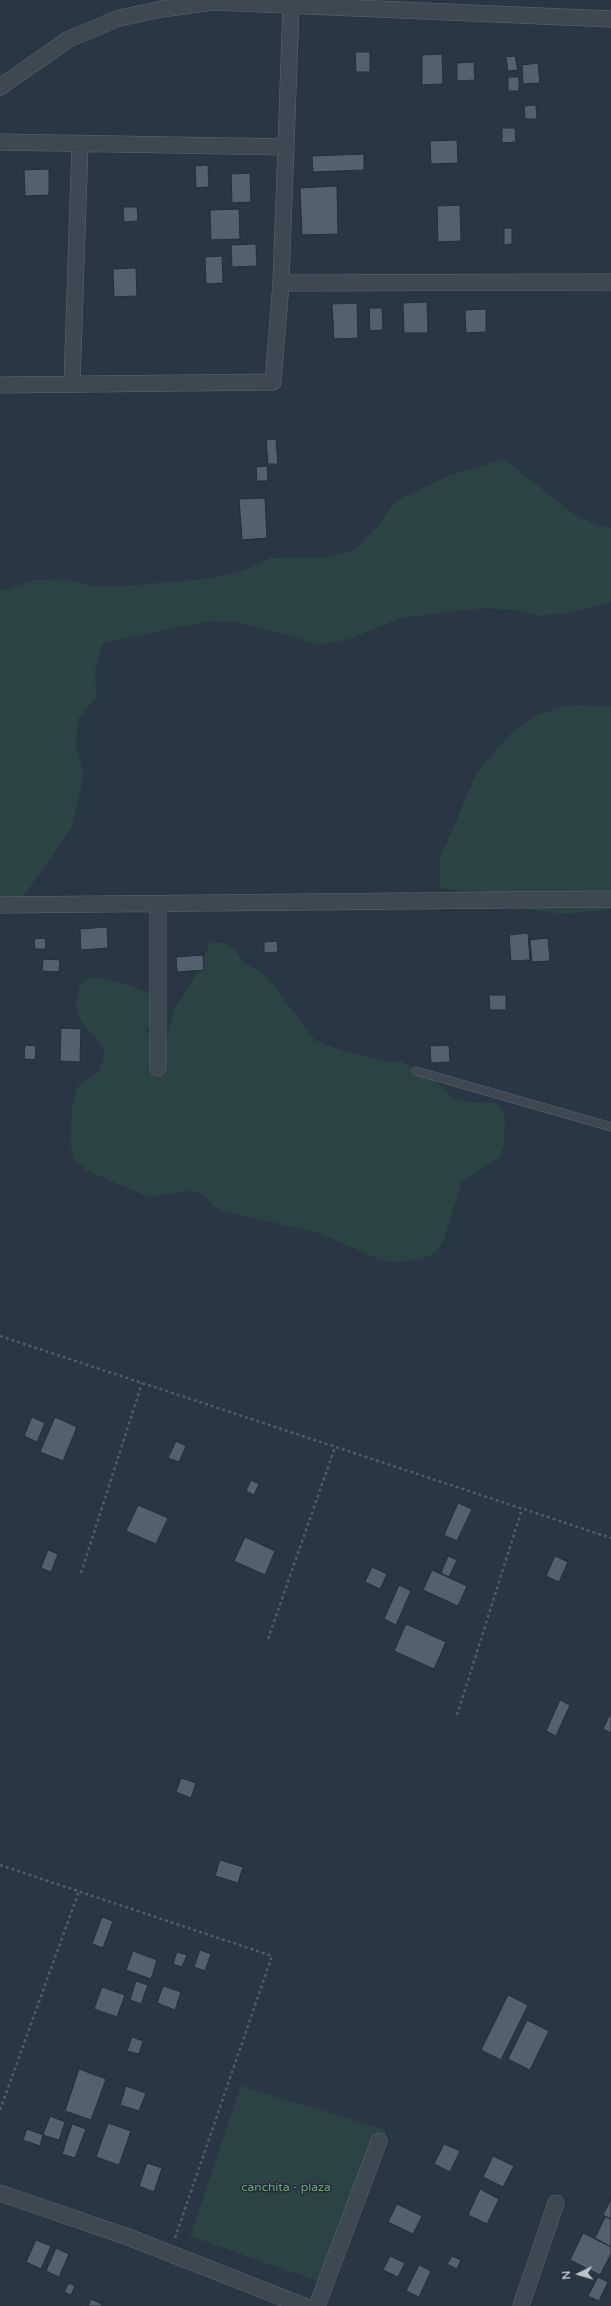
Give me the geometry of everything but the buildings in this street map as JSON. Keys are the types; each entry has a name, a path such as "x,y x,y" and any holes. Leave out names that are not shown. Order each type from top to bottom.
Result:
{"street":[{"path":"0,87 69,39 119,18 162,9 214,2 611,19"},
{"path":"0,385 273,382 281,283 291,6"},
{"path":"0,142 286,147"},
{"path":"72,384 80,143"},
{"path":"281,283 611,282"},
{"path":"0,905 611,899"},
{"path":"158,904 158,1068"},
{"path":"317,2306 379,2141"},
{"path":"0,2193 170,2254 304,2306"},
{"path":"520,2306 556,2203"}],"lane":[{"path":"416,1071 611,1126"}],"path":[{"path":"0,1336 611,1538"},
{"path":"81,1573 142,1383"},
{"path":"268,1639 335,1447"},
{"path":"457,1715 522,1509"},
{"path":"0,1865 272,1956 170,2254"},
{"path":"0,2110 79,1891"}],"green space":[{"path":"504,459 572,513 598,526 611,528 611,602 570,613 540,616 512,610 483,608 401,618 350,639 321,645 237,622 209,621 103,643 95,670 96,697 78,719 76,746 84,775 72,827 23,897 0,910 0,591 35,580 63,579 93,586 124,586 214,578 242,571 270,558 327,557 356,549 378,526 395,501 448,476"},
{"path":"568,705 611,706 611,909 565,914 502,906 440,887 440,858 477,772 515,729 539,714"},
{"path":"210,943 224,943 236,951 244,964 257,969 268,978 315,1040 341,1050 386,1061 402,1062 431,1076 454,1099 467,1102 496,1103 505,1117 504,1145 499,1158 462,1182 444,1239 436,1252 423,1259 395,1262 380,1260 321,1234 225,1211 214,1206 205,1195 191,1191 148,1197 86,1170 74,1158 70,1143 72,1108 76,1090 80,1084 99,1071 105,1052 98,1039 86,1029 77,1013 76,1000 80,985 92,977 121,983 148,992 153,1005 153,1021 145,1032 167,1038 174,1009 191,984"},
{"name":"canchita - plaza","path":"241,2086 386,2130 331,2286 190,2236"}]}
